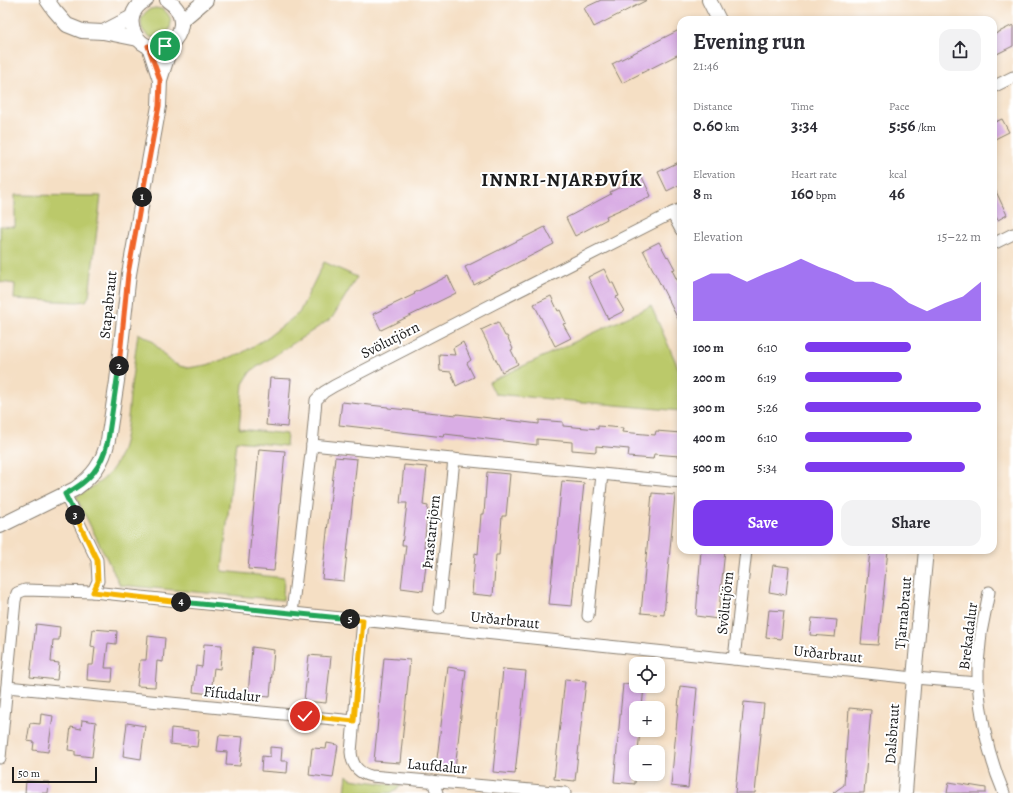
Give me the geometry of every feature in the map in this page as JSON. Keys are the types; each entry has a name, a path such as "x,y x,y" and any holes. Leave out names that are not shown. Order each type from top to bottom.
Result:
{"street":[{"path":"47,0 67,25 82,31 103,32 157,48 172,42"},
{"path":"170,2 186,0"},
{"path":"181,21 206,0"},
{"path":"709,0 717,16"},
{"path":"170,2 177,8 181,21"},
{"path":"103,32 138,6"},
{"name":"Stapabraut","path":"138,6 132,25 133,33 143,43 160,80"},
{"name":"Stapabraut","path":"0,526 84,483 102,459 106,450 117,381 128,274 159,106 160,80 172,42 181,29 181,21"},
{"path":"997,85 1013,77"},
{"name":"Svölutjörn","path":"292,613 316,400 324,392 334,386 676,211"},
{"path":"997,242 1013,234"},
{"path":"312,446 677,482"},
{"name":"Þrastartjörn","path":"439,608 454,460"},
{"path":"588,616 602,474"},
{"path":"65,494 97,560 98,581 93,592"},
{"name":"Svölutjörn","path":"734,659 746,554"},
{"name":"Tjarnabraut","path":"914,678 926,554"},
{"name":"Urðarbraut","path":"7,686 14,601 17,593 25,590 93,592 914,678"},
{"name":"Brekadalur","path":"989,592 981,632 978,684 982,718 988,746 993,766 1004,793"},
{"path":"354,721 363,620"},
{"name":"Brekadalur","path":"914,678 978,684"},
{"name":"Dalsbraut","path":"905,793 914,678"},
{"path":"0,758 7,686"},
{"name":"Fífudalur","path":"7,686 354,721"},
{"name":"Laufdalur","path":"354,721 351,757 355,766 362,773 371,776 565,793"},
{"path":"433,781 437,793"}],"green space":[{"path":"156,8 167,12 171,23 167,34 156,38 145,34 141,23 145,12"},
{"path":"15,195 101,196 89,296 86,301 77,302 14,299 15,284 0,282 0,226 15,227"},
{"path":"324,262 357,277 332,318 251,371 243,384 239,429 287,434 286,446 236,441 222,571 284,578 283,600 120,585 76,497 99,482 111,471 124,444 138,333 151,340 173,363 188,368 207,365 242,353 268,337 299,313"},
{"path":"651,306 677,365 677,411 495,394 489,382"},
{"path":"347,775 351,779 401,786 391,793 345,793"}],"building":[{"path":"601,0 647,0 594,27 584,8"},
{"path":"1013,25 1013,46 997,54 997,33"},
{"path":"677,31 677,55 622,83 612,64"},
{"path":"1002,119 1009,132 997,138 997,121"},
{"path":"677,163 677,186 667,191 658,172"},
{"path":"642,177 651,196 606,216 607,219 575,236 566,218 611,194 610,192"},
{"path":"997,194 1007,215 998,220 997,218"},
{"path":"545,227 554,244 474,285 465,267"},
{"path":"659,242 675,269 672,270 677,280 677,317 643,250"},
{"path":"604,269 611,283 613,283 619,296 616,297 624,311 608,319 588,277"},
{"path":"448,276 456,293 381,330 373,314"},
{"path":"551,296 558,311 560,310 566,323 563,324 571,338 555,346 534,304"},
{"path":"498,322 505,336 507,336 513,349 511,350 518,364 502,372 481,330"},
{"path":"463,342 471,360 467,363 474,377 456,386 451,372 440,371 439,354 455,355 453,348"},
{"path":"270,378 291,379 287,427 266,425"},
{"path":"342,402 539,424 539,420 563,422 563,426 598,429 598,426 623,428 622,432 655,435 656,431 677,433 677,456 654,454 653,459 628,457 629,449 596,446 596,452 572,450 572,442 537,439 537,445 445,434 444,437 339,425"},
{"path":"259,449 285,451 274,571 248,569"},
{"path":"335,457 357,459 344,581 322,579"},
{"path":"404,465 427,467 423,505 428,506 424,547 428,547 423,591 401,588 406,545 402,545 407,503 400,503"},
{"path":"487,472 510,474 506,516 502,516 499,555 496,555 493,596 472,594 475,553 478,554 481,514 484,514"},
{"path":"562,481 584,483 572,606 549,604"},
{"path":"652,493 675,495 664,615 641,613"},
{"path":"701,554 725,554 718,619 696,616"},
{"path":"870,554 888,554 878,645 861,644"},
{"path":"773,565 789,567 786,595 769,592"},
{"path":"769,610 784,611 781,639 766,637"},
{"path":"812,618 837,620 835,637 810,635"},
{"path":"36,624 60,627 59,640 53,640 51,662 59,663 57,680 30,677"},
{"path":"93,629 117,631 116,644 108,643 105,668 113,668 112,682 87,680 88,665 93,665 95,647 91,646"},
{"path":"148,636 165,638 163,662 157,661 155,687 137,686 140,660 146,660"},
{"path":"204,644 222,645 220,669 214,668 211,694 193,692 196,666 202,667"},
{"path":"252,647 274,650 270,697 248,695"},
{"path":"309,655 331,657 326,703 304,701"},
{"path":"384,658 410,660 400,763 374,761"},
{"path":"448,667 466,670 455,770 436,767"},
{"path":"503,669 526,671 515,774 493,772"},
{"path":"565,679 586,681 575,781 554,779"},
{"path":"623,684 629,684 629,693 643,693 643,701 629,701 629,737 639,737 639,745 629,745 629,781 635,781 635,784 614,782"},
{"path":"680,686 697,688 688,788 671,786"},
{"path":"744,702 764,704 755,793 735,793"},
{"path":"849,708 871,710 864,793 833,793 844,785"},
{"path":"41,714 53,716 48,752 33,750 34,742 27,741 30,723 40,724"},
{"path":"82,720 96,722 92,757 75,755 75,751 68,750 71,727 81,729"},
{"path":"127,723 145,726 141,759 123,756"},
{"path":"171,728 199,731 197,747 170,744"},
{"path":"219,735 243,737 240,766 226,765 227,752 217,751"},
{"path":"327,743 338,745 333,778 309,775 312,748 326,749"},
{"path":"270,747 282,748 281,761 288,761 287,773 261,771 262,756 270,757"},
{"path":"26,781 49,782 48,793 25,793"},
{"path":"949,782 986,788 986,793 947,793"}],"district":[{"name":"INNRI-NJARÐVÍK","path":"562,179"}],"route":[{"path":"165,46 157,48 148,46 160,80 159,106 128,274 117,381 106,450 97,467 84,483 65,494 97,560 98,581 93,592 363,620 354,721 305,716"}]}
